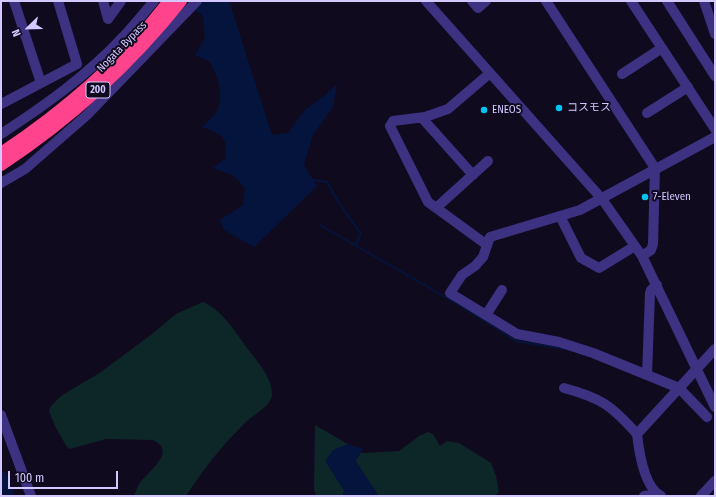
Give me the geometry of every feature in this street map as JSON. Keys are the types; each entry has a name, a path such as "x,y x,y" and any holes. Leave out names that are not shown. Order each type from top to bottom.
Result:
{"highway":[{"name":"Nogata Bypass","path":"1,153 53,115 98,76 169,1"},
{"name":"Nogata Bypass","path":"1,165 58,123 97,91 136,53 181,1"}],"street":[{"path":"14,1 42,83"},
{"path":"1,104 77,64 58,1"},
{"path":"103,1 108,18 121,1"},
{"path":"1,134 40,109 86,72 123,37 154,1"},
{"path":"1,183 30,164 87,115 198,1"},
{"path":"426,1 602,199 642,256 715,407"},
{"path":"472,1 478,8 486,1"},
{"path":"546,1 655,168 654,244 651,250 642,256"},
{"path":"630,1 715,129"},
{"path":"667,1 715,76"},
{"path":"704,1 715,34"},
{"path":"622,74 662,48"},
{"path":"487,245 428,202 390,126 393,121 422,118 448,109 490,73"},
{"path":"647,113 688,87"},
{"path":"422,118 473,175"},
{"path":"707,417 676,391 648,375 593,353 559,342 517,334 450,293 462,275 475,266 483,257 490,237 580,210 655,168 715,137"},
{"path":"436,208 488,161"},
{"path":"560,216 581,258 599,268 635,246"},
{"path":"648,375 650,293 651,290 657,285"},
{"path":"486,315 502,290"},
{"path":"637,434 715,349"},
{"path":"564,388 593,396 606,404 621,416 637,434 641,459 649,484 659,495"},
{"path":"1,415 31,496"},
{"path":"701,496 715,481"},
{"path":"644,496 659,495"}],"green space":[{"path":"203,302 216,310 228,322 259,364 270,382 272,389 271,399 265,407 248,420 228,440 206,467 186,496 134,496 141,481 161,458 163,453 159,444 153,440 106,439 70,449 67,447 56,428 49,411 51,406 61,396 101,372 176,314"},
{"path":"315,425 363,453 399,451 419,436 428,432 433,434 440,446 447,441 459,443 491,463 496,476 499,492 495,496 316,496 314,489"}],"water":[{"path":"191,1 229,1 272,135 288,133 304,111 337,84 333,107 313,135 304,165 317,186 254,247 224,230 220,220 243,205 245,188 234,176 213,168 226,158 224,140 219,134 202,127 216,113 219,107 220,93 218,80 210,62 195,55 205,38 203,16 196,11"},
{"path":"348,444 363,449 356,461 379,496 342,496 344,491 325,461 333,450"}],"waterway":[{"path":"313,180 327,182 337,200 361,234 355,245"},
{"path":"320,225 461,306 516,341 564,349"},
{"path":"705,420 709,424"},
{"path":"1,478 8,496"}],"place":[{"name":"コスモス","path":"559,108"},
{"name":"ENEOS","path":"484,110"},
{"name":"7-Eleven","path":"645,197"}]}
